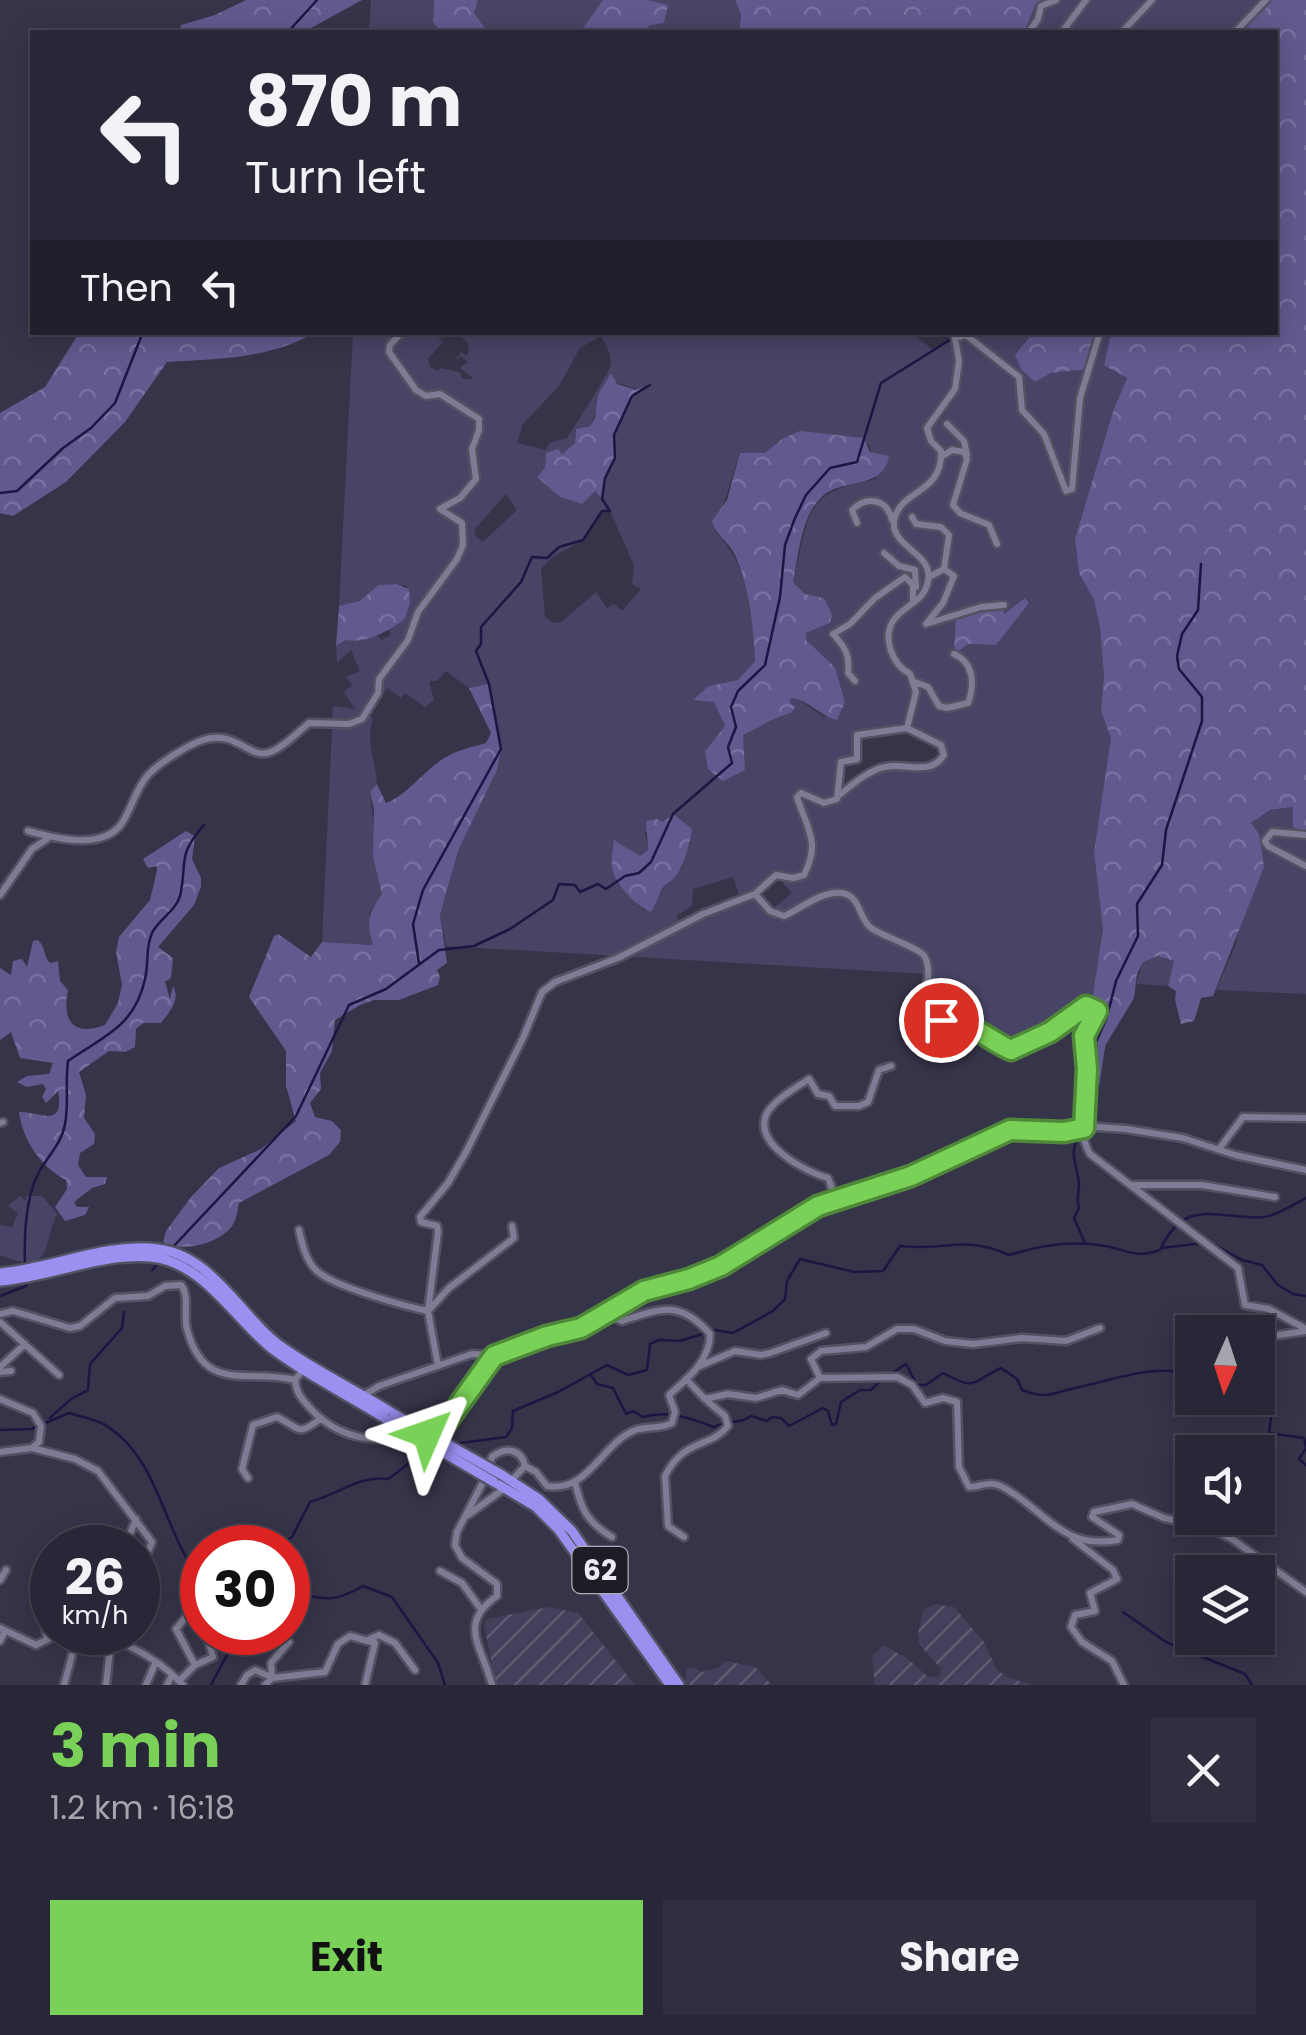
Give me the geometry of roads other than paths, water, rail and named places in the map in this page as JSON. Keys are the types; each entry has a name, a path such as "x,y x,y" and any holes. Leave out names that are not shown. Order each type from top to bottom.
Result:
{"highway":[{"name":"62","path":"0,1281 110,1251 176,1254 252,1333 304,1370 540,1498 572,1531 680,1685"},
{"name":"62","path":"191,1266 212,1277 278,1344 364,1395 390,1416"},
{"name":"62","path":"0,1273 16,1276"},
{"name":"62","path":"503,1481 558,1529 670,1685"}],"street":[{"path":"1030,30 1041,6 1056,0"},
{"path":"1064,30 1086,0"},
{"path":"1124,30 1152,0"},
{"path":"1236,30 1266,0"},
{"path":"28,831 48,838 94,838 113,832 149,774 193,744 225,736 264,754 309,723 349,724 369,709 378,693 379,678 405,646 418,612 461,551 462,523 440,509 460,498 476,479 472,449 479,430 478,419 440,394 426,396 416,390 389,352 390,344 399,335"},
{"path":"893,524 896,511 939,472 941,457 927,428 955,390 958,361 954,338 963,335"},
{"path":"967,335 1020,377 1022,410 1044,434 1066,491 1072,488 1080,398 1099,335"},
{"path":"948,424 966,445 967,458 952,505 960,513 990,525 996,544"},
{"path":"941,457 959,449 967,458"},
{"path":"858,523 852,510 858,504 880,501 887,507 899,538 928,566 923,594 894,618 891,654 901,669 928,687 939,706 964,706 970,697 972,676 964,659 954,654"},
{"path":"912,517 916,524 941,527 949,535 944,568"},
{"path":"884,552 900,566 915,570 913,604"},
{"path":"928,577 944,568"},
{"path":"944,568 954,576 952,586 926,624 982,607 1004,605"},
{"path":"855,680 848,672 846,648 833,634 905,577 913,584 913,604"},
{"path":"907,728 916,692 912,678"},
{"path":"438,1366 428,1311 438,1226 421,1222 420,1217 448,1183 466,1152 524,1038 542,992 555,982 631,952 703,914 755,894 776,874 799,877 808,867 814,841 798,793 824,803 838,796 883,767 926,768 941,760 942,745 907,728 858,735 858,759 844,760 840,766 838,796"},
{"path":"1306,835 1272,832 1265,841 1306,866"},
{"path":"0,895 32,849 48,838"},
{"path":"755,894 770,911 784,916 832,894 848,895 855,900 870,928 923,952 928,968 923,1019 934,1023 950,1016 1011,1050 1050,1032 1086,1006 1092,1007 1097,1011 1084,1036 1084,1128 1090,1154 1238,1268 1246,1305 1268,1309 1306,1330"},
{"path":"838,1200 828,1178 809,1172 778,1150 765,1130 766,1114 771,1106 809,1079 818,1094 829,1096 836,1106 864,1106 879,1070 892,1066"},
{"path":"1219,1149 1246,1116 1306,1118"},
{"path":"364,1395 379,1386 472,1354 494,1356 581,1328 644,1291 721,1266 818,1206 928,1170 1010,1130 1126,1129 1183,1138 1306,1170"},
{"path":"1132,1184 1202,1185 1276,1196"},
{"path":"428,1311 449,1288 514,1238 512,1226"},
{"path":"298,1230 304,1251 317,1272 428,1311"},
{"path":"0,1314 14,1310 70,1328 80,1326 116,1298 148,1296 173,1283 185,1290 187,1328 199,1358 207,1366 234,1377 279,1376 295,1380"},
{"path":"492,1685 476,1635 475,1618 480,1608 497,1596 498,1584 457,1552 455,1538 492,1456 507,1449 516,1451 525,1466 547,1486 575,1482 634,1430 662,1428 672,1423 675,1412 669,1395 699,1366 710,1343 710,1334 695,1319 662,1308 622,1321 606,1314"},
{"path":"0,1322 59,1374"},
{"path":"820,1378 811,1359 821,1350 866,1347 897,1330 914,1328 946,1342 973,1344 1022,1338 1066,1342 1100,1328"},
{"path":"1275,1335 1306,1330"},
{"path":"699,1366 736,1351 770,1353 826,1332"},
{"path":"0,1370 25,1344"},
{"path":"295,1380 298,1394 336,1432 390,1440 443,1427 494,1356"},
{"path":"0,1370 11,1371"},
{"path":"295,1380 304,1370"},
{"path":"705,1399 728,1394 756,1398 782,1390 798,1394 820,1378 897,1377 912,1386 925,1402 943,1398 957,1402 959,1467 969,1487 989,1484 1006,1488 1114,1570 1117,1580 1090,1593 1095,1611 1075,1615 1071,1627 1082,1642 1112,1661 1124,1685"},
{"path":"684,1537 668,1526 665,1476 686,1448 720,1434 728,1426 725,1416 686,1379"},
{"path":"0,1400 33,1413 41,1426 39,1442 32,1448"},
{"path":"248,1478 242,1469 253,1424 277,1417 298,1431 306,1431 320,1419"},
{"path":"0,1452 32,1448 91,1466 141,1525"},
{"path":"467,1516 478,1510 503,1481 525,1466"},
{"path":"575,1482 581,1510 592,1525 612,1537"},
{"path":"1070,1538 1114,1542 1119,1536 1095,1521 1094,1512 1132,1504 1164,1518 1218,1531 1306,1592"},
{"path":"133,1525 136,1518"},
{"path":"0,1580 6,1570"},
{"path":"440,1571 462,1583 480,1608"},
{"path":"0,1642 2,1630 30,1642"},
{"path":"241,1685 246,1675 255,1670 272,1678 325,1672 338,1644 350,1636 370,1640 379,1635 394,1643 415,1670"},
{"path":"364,1685 376,1648 370,1640"},
{"path":"64,1685 75,1655"},
{"path":"106,1685 109,1655"},
{"path":"141,1655 178,1680"},
{"path":"191,1655 196,1664"},
{"path":"167,1685 212,1655"},
{"path":"265,1685 272,1678 272,1663 278,1655"},
{"path":"146,1685 155,1664"}],"waterway":[{"path":"290,30 317,0"},
{"path":"0,493 17,491 115,403 142,335"},
{"path":"172,1248 296,1116 349,1005 386,989 439,950 474,946 510,929 553,900 559,884 575,885 580,892 598,884 606,889 625,876 639,873 651,862 673,814 732,763 728,747 736,727 731,707 738,691 765,665 780,597 785,545 806,495 830,468 857,462 881,383 953,338"},
{"path":"419,963 413,924 423,890 501,749 489,684 476,651 481,644 481,627 521,582 532,557 547,558 559,547 583,540 602,511 610,511 602,499 605,478 615,458 614,435 632,396 650,385"},
{"path":"1088,1124 1088,1107 1098,1080 1096,1042 1116,981 1138,936 1137,904 1162,865 1166,830 1202,721 1202,697 1179,669 1177,656 1182,634 1198,610 1201,564"},
{"path":"25,1265 31,1193 65,1124 68,1061 116,1028 134,1008 145,979 152,933 178,901 186,852 204,825"},
{"path":"1080,1136 1074,1153 1079,1184 1079,1208 1074,1218 1085,1243"},
{"path":"453,1444 506,1437 512,1428 513,1411 607,1365 628,1375 647,1370 650,1344 659,1340 680,1341 715,1330 733,1333 773,1311 785,1299 787,1281 800,1259 854,1272 883,1271 900,1246 967,1245 1009,1255 1081,1243 1144,1254 1160,1250 1180,1222 1192,1216 1264,1217 1306,1198"},
{"path":"1210,1242 1242,1260 1262,1265 1278,1285 1306,1296"},
{"path":"1162,1248 1203,1243"},
{"path":"152,1270 160,1261"},
{"path":"0,1296 26,1283"},
{"path":"50,1418 88,1390 90,1364 122,1328 124,1312"},
{"path":"889,1375 906,1364 917,1385 926,1385 943,1373 973,1383 1001,1368 1017,1379 1022,1390 1044,1395 1119,1377 1175,1372"},
{"path":"591,1375 597,1384 613,1388 626,1414 633,1411 643,1417 679,1416 714,1427 751,1416 767,1421 781,1418 789,1426 823,1408 828,1411 832,1425 836,1424 841,1402 860,1390 871,1390 882,1379"},
{"path":"0,1430 31,1429 69,1413 107,1426 139,1458 180,1546"},
{"path":"1271,1415 1269,1433 1304,1438 1306,1448 1299,1459 1306,1465"},
{"path":"298,1525 310,1502 358,1482 388,1479 431,1450"},
{"path":"310,1596 334,1598 363,1586 392,1597 438,1663 445,1685"},
{"path":"1123,1612 1166,1642 1245,1674 1252,1685"},
{"path":"211,1685 227,1655"}]}
